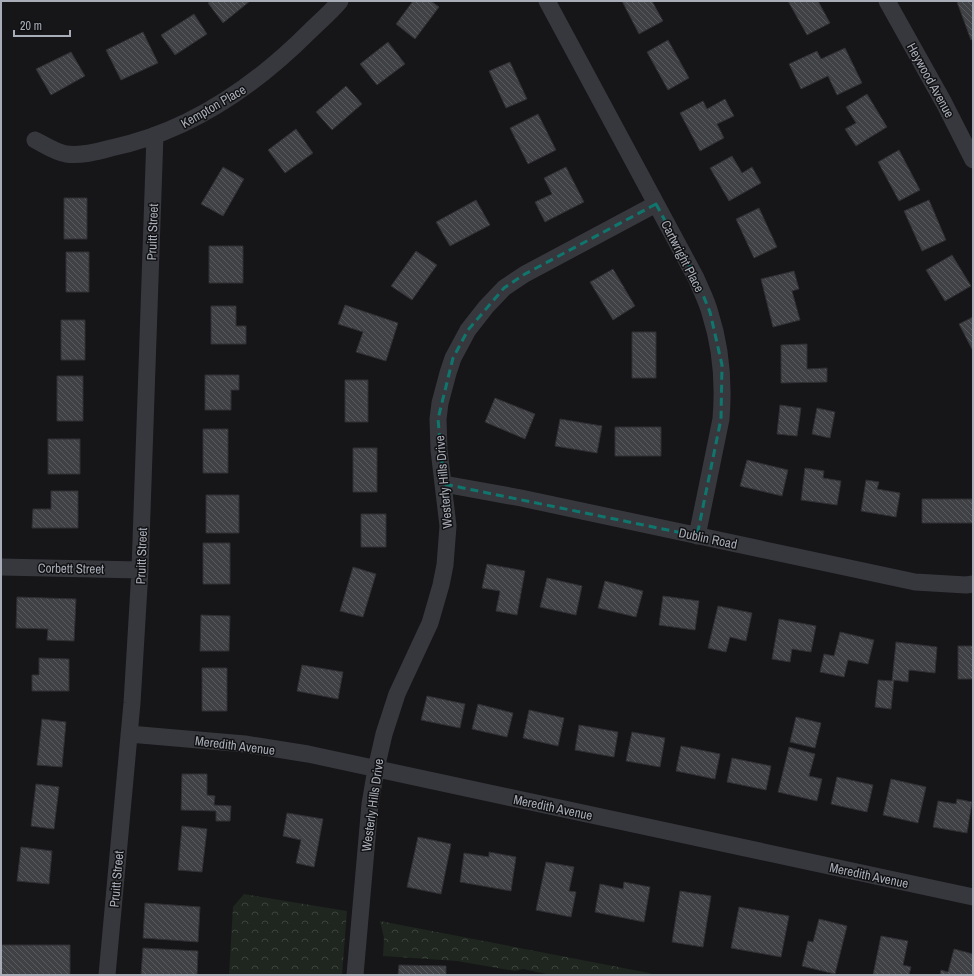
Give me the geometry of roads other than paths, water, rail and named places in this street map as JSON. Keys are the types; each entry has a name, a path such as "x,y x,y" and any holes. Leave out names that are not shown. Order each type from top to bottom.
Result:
{"street":[{"name":"Kempton Place","path":"35,140 58,152 67,154 85,154 124,146 187,123 245,88 285,57 340,1"},
{"name":"Cartwright Place","path":"546,1 696,278 710,312 722,365 721,419 697,536"},
{"name":"Heywood Avenue","path":"887,1 944,103 973,160"},
{"name":"Pruitt Street","path":"107,975 129,734 140,570 155,135"},
{"name":"Westerly Hills Drive","path":"355,975 370,804 376,769 384,734 397,694 430,623 441,585 448,526 439,450 438,419 442,396 453,358 468,330 486,307 504,288 525,274 656,204"},
{"name":"Dublin Road","path":"444,484 521,498 915,582 966,585 973,584"},
{"name":"Corbett Street","path":"1,567 140,570"},
{"name":"Meredith Avenue","path":"129,734 245,744 308,754 973,897"}]}
